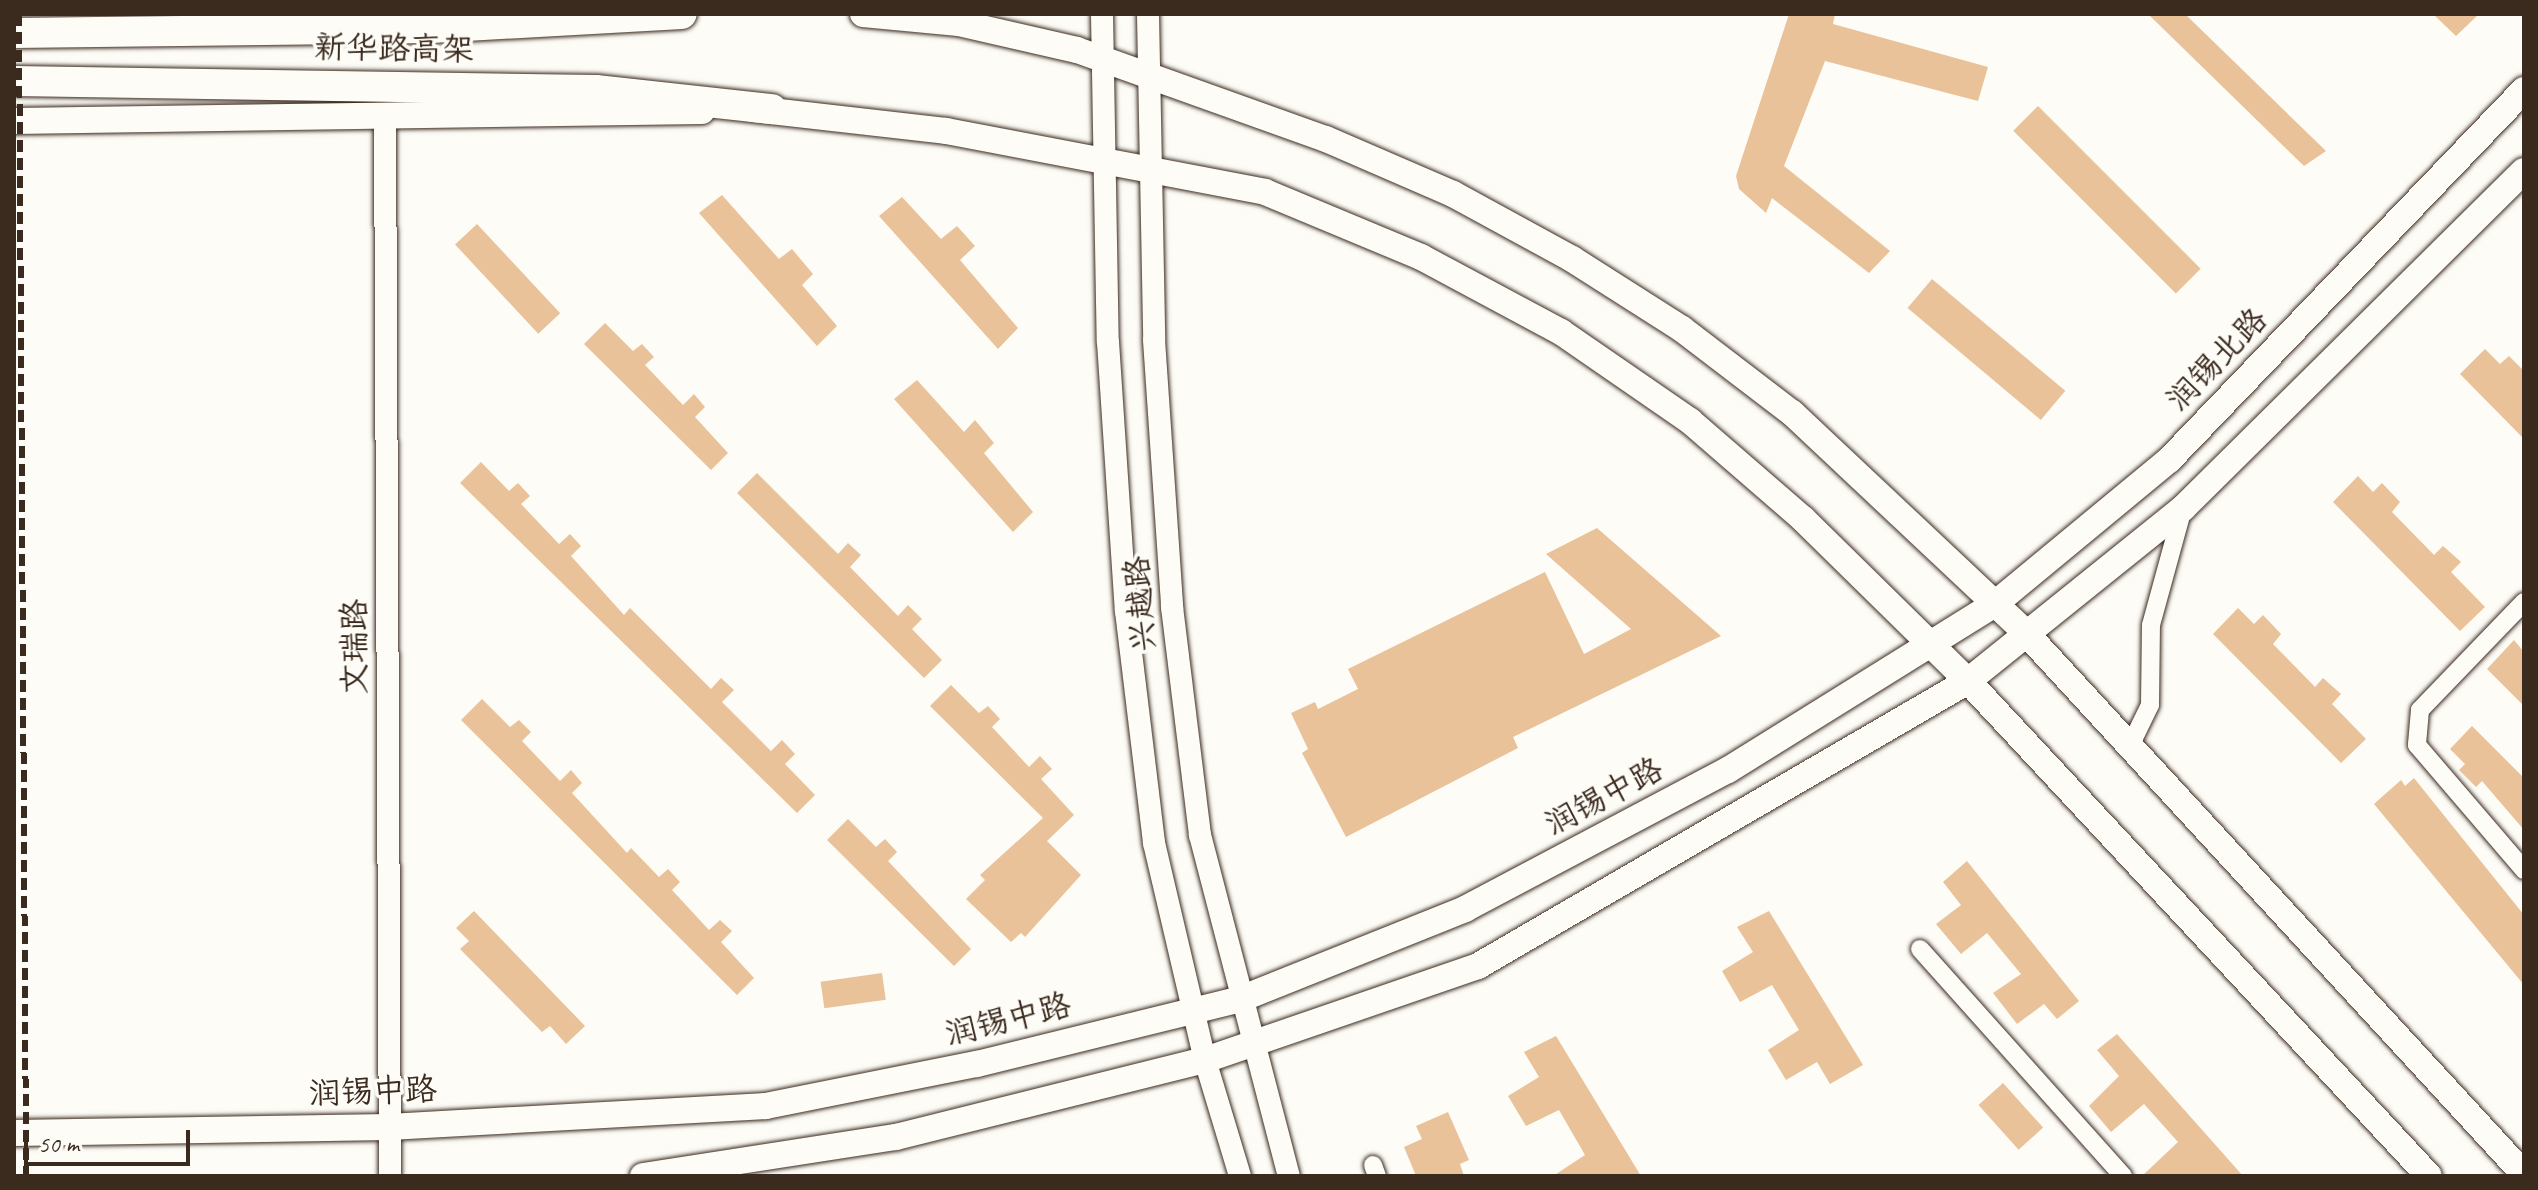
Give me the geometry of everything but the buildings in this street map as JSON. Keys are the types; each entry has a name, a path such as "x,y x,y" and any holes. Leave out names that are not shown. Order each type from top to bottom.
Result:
{"highway":[{"path":"14,16 76,14"},
{"name":"新华路高架","path":"14,33 431,28 682,14"},
{"name":"新华路高架","path":"14,81 596,90 772,109"}],"main road":[{"path":"863,14 959,23 1148,74 1453,194 1572,259 1682,329 1792,413 2025,632 2524,1174"},
{"name":"润锡北路","path":"1929,643 1996,603 2169,460 2524,90"},
{"path":"14,121 385,118 772,109 1102,156 1149,170 1265,192 1421,257 1561,332 1690,421 1803,519 1968,681 2429,1176"},
{"path":"643,1176 896,1137 1205,1060 1478,966 1968,681 2025,632 2183,508 2524,171"},
{"name":"润锡中路","path":"14,1133 389,1127 766,1106 977,1064 1193,1007 1238,1000 1465,909 1728,770 1929,643"}],"street":[{"name":"兴越路","path":"1102,14 1102,156 1126,611 1154,843 1205,1060 1240,1176"},
{"name":"兴越路","path":"1148,14 1149,170 1172,607 1200,835 1238,1000 1289,1176"},
{"name":"文瑞路","path":"385,118 390,1176"},
{"path":"2130,746 2150,705 2151,625 2183,508"},
{"path":"2524,602 2420,710 2417,745 2524,870"},
{"path":"1920,949 2123,1176"}],"railway":[{"path":"19,14 26,1176"}]}
